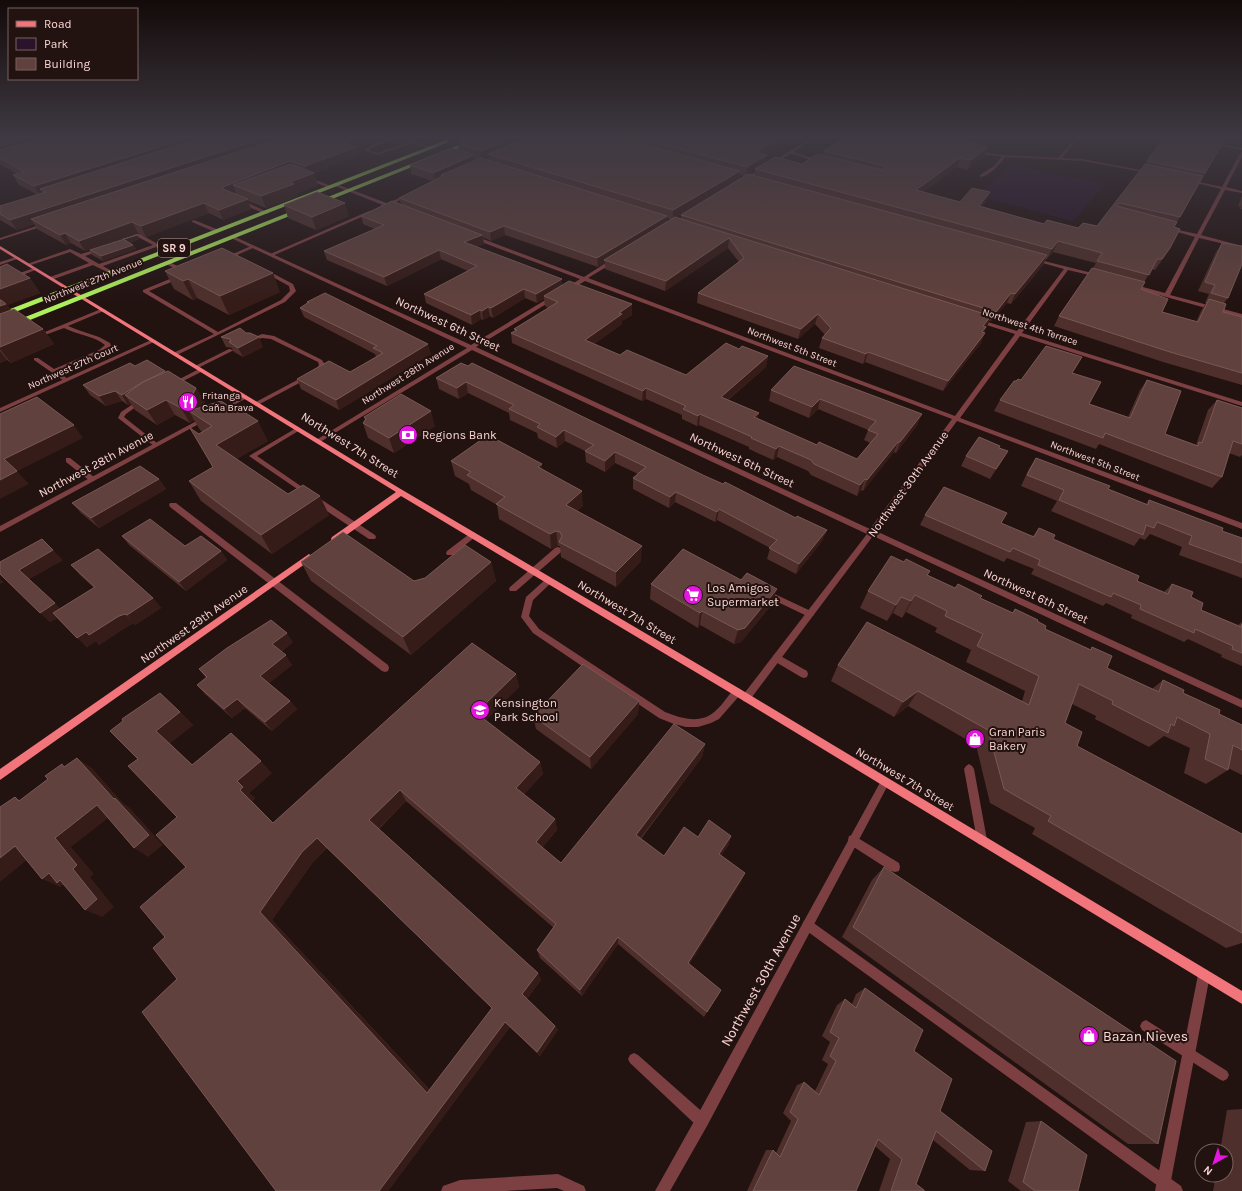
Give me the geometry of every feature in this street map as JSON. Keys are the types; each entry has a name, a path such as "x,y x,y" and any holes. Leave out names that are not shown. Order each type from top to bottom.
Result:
{"highway":[{"name":"Northwest 27th Avenue","path":"0,316 316,193"},
{"name":"Northwest 27th Avenue","path":"0,330 344,193"}],"main road":[{"name":"Northwest 7th Street","path":"0,248 29,264 472,535 737,692 1242,998"},
{"path":"329,543 401,492"},
{"name":"Northwest 29th Avenue","path":"0,775 317,552"}],"street":[{"path":"357,193 402,210"},
{"path":"270,255 414,193"},
{"path":"1167,295 1222,193"},
{"path":"237,200 267,212"},
{"path":"194,221 217,231"},
{"path":"0,240 52,223"},
{"path":"1165,228 1242,247"},
{"path":"124,240 138,235 168,250"},
{"name":"Northwest 5th Street","path":"468,235 1242,526"},
{"name":"Northwest 6th Street","path":"233,237 1242,704"},
{"path":"99,266 156,245"},
{"path":"81,256 109,246"},
{"path":"220,261 254,247"},
{"path":"29,264 70,250 111,273"},
{"path":"1028,257 1105,278"},
{"path":"0,264 18,258"},
{"path":"226,258 232,262"},
{"path":"565,290 618,258"},
{"path":"52,278 93,263"},
{"path":"168,263 188,274 145,291 218,334"},
{"name":"Northwest 30th Avenue","path":"746,698 872,532 1067,268"},
{"path":"0,282 36,269"},
{"path":"175,354 282,301 293,291 291,285 272,275 257,273"},
{"path":"1128,284 1242,316"},
{"name":"Northwest 28th Avenue","path":"318,442 558,294"},
{"path":"43,334 103,310"},
{"name":"Northwest 4th Terrace","path":"970,318 1242,404"},
{"path":"53,372 101,351 108,346 108,344 94,335 74,332 65,326"},
{"path":"251,340 262,336 272,337 320,361 322,366 318,371 256,404"},
{"name":"Northwest 27th Court","path":"0,410 153,341"},
{"path":"169,386 231,350"},
{"path":"36,359 66,380"},
{"path":"150,395 123,413 121,418 156,445"},
{"name":"Northwest 28th Avenue","path":"0,529 245,397"},
{"path":"298,429 252,456 372,537"},
{"path":"68,460 92,479"},
{"path":"173,505 384,668"},
{"path":"450,553 472,535"},
{"path":"513,589 558,550"},
{"path":"549,581 529,599 525,617 529,624 536,632 662,715 686,723 698,723 708,720 716,716 737,692"},
{"path":"757,589 810,614"},
{"path":"777,658 804,674"},
{"path":"969,769 982,840"},
{"name":"Northwest 30th Avenue","path":"662,1191 702,1121 885,782"},
{"path":"853,840 895,867"},
{"path":"808,925 1163,1186 1176,1191"},
{"path":"1163,1186 1204,975"},
{"path":"1146,1026 1223,1075"},
{"path":"634,1059 702,1121"},
{"path":"448,1191 460,1187 558,1181 579,1191"}],"green space":[{"path":"981,193 1098,193 1073,221 977,196"}],"building":[{"path":"44,193 95,193 10,220 0,214 0,206"},
{"path":"112,193 232,193 248,199 219,210 204,203 141,226 132,222 79,241 65,233 60,235 31,219"},
{"path":"252,193 270,193 261,196"},
{"path":"316,193 345,203 312,217 284,205"},
{"path":"410,193 592,193 667,216 597,258 504,226 490,232 399,198"},
{"path":"615,193 703,193 673,210"},
{"path":"718,193 817,193 1047,255 1015,294 1011,293 996,312 681,215"},
{"path":"843,193 925,193 960,202 968,193 990,193 979,206 1044,224 1047,220 1078,228 1083,223 1097,226 1123,193 1194,193 1180,217 1120,203 1116,205 1177,222 1174,227 1180,229 1170,248 1162,259 1157,259 1149,275 1097,261 1102,253 1058,241 1052,249"},
{"path":"392,201 482,235 464,242 562,279 536,294 524,289 491,308 488,307 471,315 424,294 477,266 439,250 384,277 324,251 384,225 361,216"},
{"path":"675,217 991,316 983,326 986,327 982,332 985,333 948,381 868,352 866,354 822,338 831,328 818,314 801,329 698,293 744,258 729,238 666,281 604,260"},
{"path":"124,239 133,245 101,256 90,250"},
{"path":"1222,243 1242,246 1242,264 1228,298 1211,293 1215,285 1205,282"},
{"path":"222,248 273,273 220,296 188,279 183,281 165,271"},
{"path":"7,264 30,278 0,289 0,267"},
{"path":"1092,268 1145,282 1141,289 1168,299 1162,312 1198,322 1209,299 1226,304 1223,312 1242,317 1242,373 1170,352 1059,316"},
{"path":"569,281 632,304 619,313 622,314 585,340 620,355 627,350 686,375 726,343 739,349 742,346 768,356 721,397 759,413 754,417 817,445 819,442 857,459 878,434 868,430 876,421 820,399 812,407 771,390 794,366 922,414 867,480 865,479 860,485 814,464 811,460 779,446 776,449 700,414 698,416 683,409 686,406 646,388 643,391 511,333 517,330 514,329 558,302 544,296"},
{"path":"325,293 428,344 336,400 297,379 329,361 350,372 383,353 373,348 377,346 300,308 309,302 307,302"},
{"path":"1,300 6,304 0,306"},
{"path":"14,309 43,329 0,347 0,314"},
{"path":"240,328 246,333 259,337 238,348 229,342 231,341 230,339 221,337"},
{"path":"1046,346 1082,357 1072,373 1101,382 1089,404 1130,418 1147,380 1181,391 1165,434 1198,446 1199,442 1202,443 1217,400 1242,408 1242,444 1233,441 1222,477 1105,433 1103,438 1000,400 1014,381 1018,379 1021,380"},
{"path":"147,360 165,371 141,383 122,395 115,391 99,396 83,385 130,363 135,366"},
{"path":"461,363 468,366 472,363 705,476 723,484 725,482 796,518 797,516 827,530 799,564 769,548 777,540 719,509 717,512 676,492 670,497 633,478 646,467 615,452 605,461 585,451 594,445 564,430 556,437 537,427 540,424 509,409 514,405 466,382 457,388 436,378"},
{"path":"168,371 196,388 187,405 181,408 166,400 147,410 125,395 143,382"},
{"path":"401,394 431,411 389,438 363,423 366,419 364,417"},
{"path":"37,397 74,425 4,459 17,471 0,480 0,414"},
{"path":"221,401 238,412 241,410 258,421 216,445 288,494 303,485 320,496 261,535 189,481 213,467 190,428 199,434 212,426 189,411"},
{"path":"488,435 542,464 538,467 582,491 566,505 642,546 616,572 559,542 562,536 560,532 556,531 550,534 496,504 505,497 467,475 471,472 451,461"},
{"path":"979,437 1000,446 999,448 1008,451 996,469 966,456"},
{"path":"1036,458 1110,486 1108,489 1148,505 1149,500 1223,528 1222,531 1242,538 1242,563 1189,544 1192,536 1157,522 1154,528 1146,525 1143,535 1059,500 1064,490 1027,475"},
{"path":"140,466 159,479 91,518 72,503"},
{"path":"944,487 1007,513 1001,523 1034,537 1039,528 1055,535 1053,539 1139,576 1137,581 1168,594 1172,584 1193,592 1191,597 1203,603 1201,610 1241,627 1242,624 1242,653 1232,649 1233,646 1195,629 1194,633 1140,609 1141,605 1113,593 1111,597 1038,565 1040,560 1013,548 1010,552 925,515"},
{"path":"150,519 185,546 201,536 221,551 179,582 122,536"},
{"path":"343,532 414,581 425,578 465,545 491,562 403,637 301,562"},
{"path":"42,539 53,550 19,570 55,603 40,613 0,574 0,562"},
{"path":"98,549 153,598 127,615 125,614 119,616 89,635 86,632 77,638 53,613 95,587 71,565"},
{"path":"683,549 741,580 747,573 777,589 745,628 738,630 702,611 700,613 651,584"},
{"path":"891,556 904,562 906,559 930,571 927,575 955,588 958,584 982,596 980,598 1013,613 1015,609 1038,620 1037,621 1046,626 1045,629 1091,650 1092,647 1112,656 1107,668 1159,692 1163,680 1184,690 1183,693 1220,710 1219,714 1242,725 1242,750 1233,745 1228,770 1205,759 1210,734 1177,717 1174,726 1171,724 1168,733 1112,704 1113,701 1079,684 1065,723 1082,732 1077,746 1242,834 1242,933 1048,821 1051,816 1004,789 988,730 918,691 903,702 838,665 867,622 1029,705 1039,676 977,646 983,634 945,616 947,611 915,595 911,601 901,597 896,605 868,591"},
{"path":"271,620 287,633 272,644 286,655 260,676 290,701 265,722 237,699 224,709 197,685 207,677 199,669 227,648"},
{"path":"472,643 516,674 476,713 540,762 516,788 555,819 536,842 561,863 674,724 705,744 636,835 664,856 684,827 698,837 709,820 731,836 719,854 745,873 688,963 721,990 707,1012 618,937 580,990 537,950 556,924 400,790 369,820 538,973 522,994 555,1026 537,1052 505,1022 379,1191 276,1191 142,1012 177,979 153,948 165,937 140,907 186,867 156,835 177,817 128,766 138,759 110,731 123,721 122,719 160,693 180,712 156,731 192,765 231,733 261,761 237,781 243,787 240,790 273,823","holes":["317,838 492,1008 427,1093 260,912 302,852"]},
{"path":"583,664 639,701 590,757 533,716"},
{"path":"77,758 149,835 134,848 97,805 55,838 77,865 73,869 97,899 85,910 60,880 57,883 49,873 42,879 15,846 0,858 0,807 15,797 19,801 48,779 45,776 62,764 64,767"},
{"path":"884,867 1176,1061 1158,1144 853,927"},
{"path":"865,988 923,1030 914,1051 952,1079 940,1111 992,1151 985,1171 936,1131 916,1184 924,1191 891,1191 902,1159 878,1139 856,1191 753,1191 773,1150 780,1157 798,1119 790,1112 804,1082 819,1095 836,1061 830,1056 839,1038 830,1032 845,999 856,1008"},
{"path":"1041,1121 1087,1155 1078,1191 1035,1191 1023,1182"}],"place":[{"name":"Fritanga Caña Brava","path":"188,402"},
{"name":"Regions Bank","path":"408,435"},
{"name":"Los Amigos Supermarket","path":"693,595"},
{"name":"Kensington Park School","path":"480,710"},
{"name":"Gran Paris Bakery","path":"975,739"},
{"name":"Bazan Nieves","path":"1089,1036"}]}
